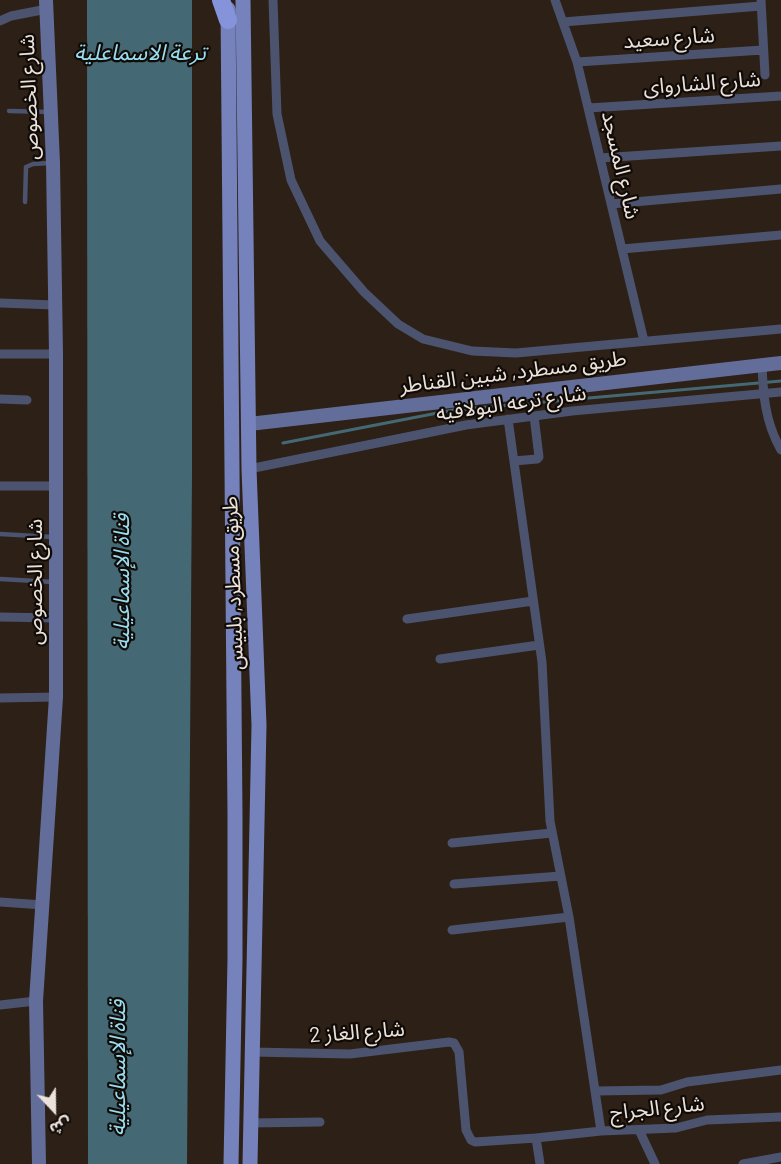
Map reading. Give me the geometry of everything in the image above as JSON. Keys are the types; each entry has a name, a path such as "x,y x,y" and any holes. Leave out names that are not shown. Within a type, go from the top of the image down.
{"highway":[{"path":"221,0 228,20"}],"main road":[{"name":"طريق مسطرد, بلبيس","path":"228,0 235,859 231,1164"},
{"name":"طريق مسطرد, بلبيس","path":"243,0 249,470 260,725 250,1164"},
{"name":"شارع الخصوص","path":"39,1164 36,1001 56,697 56,354 52,112 47,5"},
{"name":"طريق مسطرد, شبين القناطر","path":"249,424 781,363"}],"street":[{"path":"273,0 278,114 291,180 320,241 372,300 398,324 423,339 472,351 516,353 781,330"},
{"name":"شارع المسجد","path":"555,0 577,62 644,341"},
{"path":"563,22 761,3 765,75"},
{"path":"0,21 47,5"},
{"name":"شارع سعيد","path":"577,62 764,50"},
{"name":"شارع الشارواى","path":"588,108 781,96"},
{"path":"600,158 781,146"},
{"path":"611,204 781,189"},
{"path":"622,249 781,236"},
{"path":"0,303 55,305"},
{"path":"0,354 56,354"},
{"path":"762,364 767,418 781,450"},
{"name":"شارع ترعه البولاقيه","path":"249,470 466,425 534,416 781,392"},
{"path":"0,399 27,400"},
{"path":"514,461 539,457 534,416"},
{"path":"508,419 543,682 548,801 552,833 569,917 601,1131"},
{"path":"0,486 56,486"},
{"path":"407,619 533,601"},
{"path":"0,617 56,618"},
{"path":"440,659 539,645"},
{"path":"0,698 56,697"},
{"path":"452,843 552,833"},
{"path":"454,884 561,876"},
{"path":"0,902 43,905"},
{"path":"452,930 569,917"},
{"path":"0,1005 36,1001"},
{"name":"شارع الغاز 2","path":"252,1052 299,1055 350,1054 449,1042 454,1043 459,1052"},
{"name":"شارع الجراج","path":"459,1052 466,1130 471,1140 475,1142 601,1131 676,1128 706,1120 781,1117"},
{"path":"596,1091 661,1090 687,1082 781,1070"},
{"path":"251,1123 320,1122"},
{"path":"639,1130 655,1164"},
{"path":"536,1138 540,1164"},
{"path":"743,1164 781,1157"}],"lane":[{"path":"9,111 52,112"},
{"path":"25,202 27,167 33,164 53,163"},
{"path":"0,534 56,537"},
{"path":"0,579 56,582"}],"water":[{"name":"ترعة الاسماعلية","path":"87,0 192,0 192,473 187,1164 88,1164"}],"waterway":[{"path":"283,443 453,410 781,381"}],"water label":[{"name":"قناة الإسماعيلية","path":"122,582"},
{"name":"قناة الإسماعيلية","path":"118,1068"}]}
